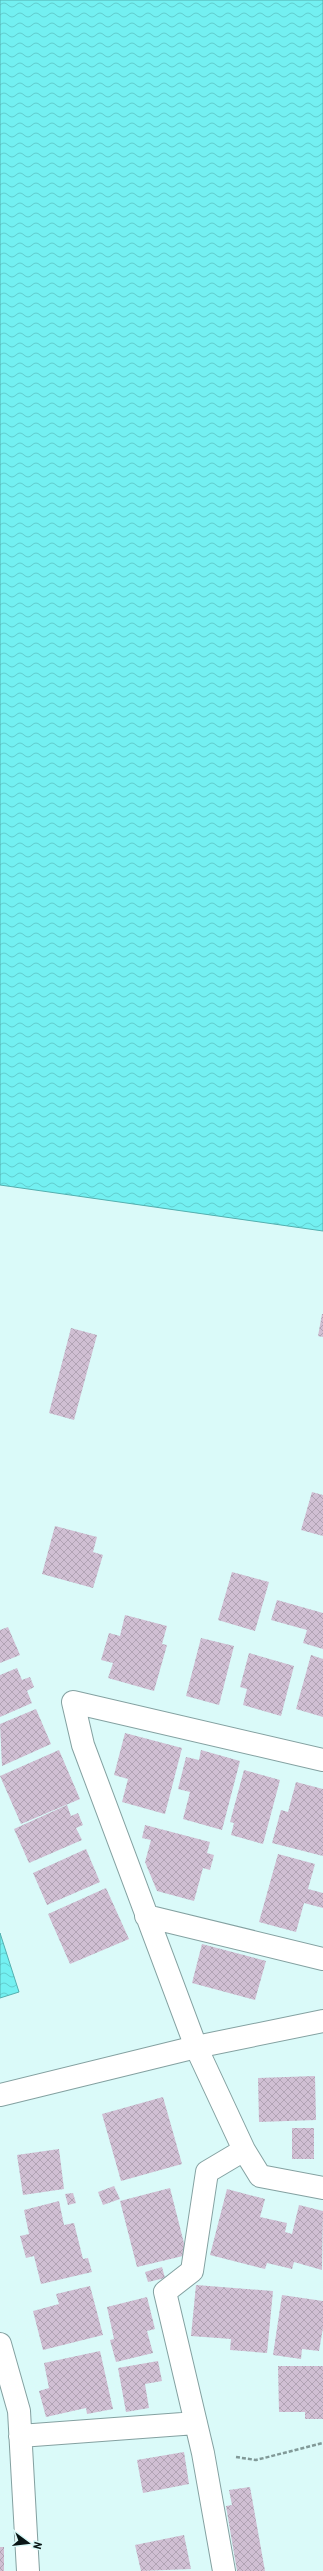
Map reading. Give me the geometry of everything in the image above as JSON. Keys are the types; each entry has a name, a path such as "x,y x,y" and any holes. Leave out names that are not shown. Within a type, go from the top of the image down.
{"street":[{"path":"323,1760 73,1702 83,1744 196,2047 244,2150 260,2176 323,2188"},
{"path":"146,1916 323,1959"},
{"path":"0,2095 196,2047 323,2021"},
{"path":"224,2571 203,2453 165,2292 192,2272 207,2172 244,2150"},
{"path":"0,2344 19,2411 28,2571"},
{"path":"20,2436 196,2423"}],"path":[{"path":"203,2453 256,2460 323,2444"}],"water":[{"path":"0,0 323,0 323,1231 0,1185"},
{"path":"0,1933 19,1992 0,1998"}],"building":[{"path":"323,1314 323,1337 318,1336"},
{"path":"71,1328 97,1335 74,1420 49,1413"},
{"path":"312,1492 323,1495 323,1536 301,1530"},
{"path":"55,1526 97,1537 93,1552 103,1555 93,1588 42,1574"},
{"path":"232,1572 269,1582 255,1631 218,1620"},
{"path":"277,1600 323,1613 323,1649 303,1643 307,1630 271,1620"},
{"path":"125,1615 167,1626 162,1644 167,1645 154,1691 108,1678 113,1663 101,1660 109,1633 120,1636"},
{"path":"8,1627 20,1655 0,1663 0,1630"},
{"path":"201,1638 234,1646 219,1705 186,1696"},
{"path":"249,1653 294,1666 281,1716 243,1705 247,1689 240,1687"},
{"path":"311,1655 323,1659 323,1717 296,1709"},
{"path":"17,1668 22,1680 30,1677 34,1687 27,1691 32,1703 0,1717 0,1675"},
{"path":"36,1709 51,1744 2,1766 0,1724"},
{"path":"125,1733 182,1748 165,1814 122,1802 128,1779 114,1775"},
{"path":"59,1750 80,1799 21,1824 0,1776"},
{"path":"201,1750 240,1761 222,1830 183,1819 190,1792 178,1789 186,1757 199,1760"},
{"path":"244,1770 280,1780 263,1844 231,1835 234,1823 230,1822"},
{"path":"296,1782 323,1789 323,1856 272,1843 281,1810 288,1812"},
{"path":"67,1805 71,1816 78,1813 83,1825 76,1828 82,1840 29,1863 14,1829"},
{"path":"145,1825 210,1842 207,1853 214,1855 210,1870 203,1868 194,1901 157,1891 145,1862 151,1840 142,1838"},
{"path":"86,1849 100,1882 47,1905 33,1873"},
{"path":"278,1854 315,1864 308,1889 323,1893 323,1908 304,1903 296,1932 259,1922"},
{"path":"106,1888 129,1939 70,1964 48,1914"},
{"path":"202,1944 266,1961 255,2000 192,1983"},
{"path":"315,2076 316,2120 259,2122 258,2078"},
{"path":"163,2097 182,2164 121,2181 102,2114"},
{"path":"292,2128 314,2128 314,2159 292,2159"},
{"path":"59,2149 64,2189 23,2195 17,2155"},
{"path":"114,2186 120,2199 103,2205 98,2192"},
{"path":"170,2188 187,2255 137,2267 120,2201"},
{"path":"227,2189 265,2199 260,2217 287,2223 285,2232 292,2234 299,2205 323,2211 322,2270 294,2262 292,2269 267,2263 265,2269 210,2255"},
{"path":"73,2193 76,2203 68,2205 65,2194"},
{"path":"59,2201 64,2225 74,2223 83,2259 88,2258 92,2272 41,2284 34,2256 26,2258 20,2236 29,2234 24,2210"},
{"path":"162,2267 165,2278 148,2282 145,2272"},
{"path":"196,2285 273,2291 267,2353 230,2350 231,2339 191,2336"},
{"path":"90,2286 103,2335 43,2350 33,2311 59,2304 56,2294"},
{"path":"282,2295 323,2301 323,2328 319,2351 302,2349 301,2359 273,2355"},
{"path":"147,2297 155,2329 147,2331 153,2353 116,2362 110,2340 114,2339 107,2307"},
{"path":"100,2351 113,2409 87,2414 86,2408 46,2417 39,2391 49,2388 44,2363"},
{"path":"158,2361 162,2381 145,2384 149,2408 126,2412 118,2368"},
{"path":"278,2366 323,2366 323,2419 305,2419 305,2412 279,2412"},
{"path":"184,2452 189,2484 143,2493 137,2460"},
{"path":"250,2487 265,2571 237,2571 226,2506 232,2505 229,2490"},
{"path":"184,2535 191,2569 141,2571 135,2545"},
{"path":"0,2547 4,2547 4,2571 0,2571"}]}
